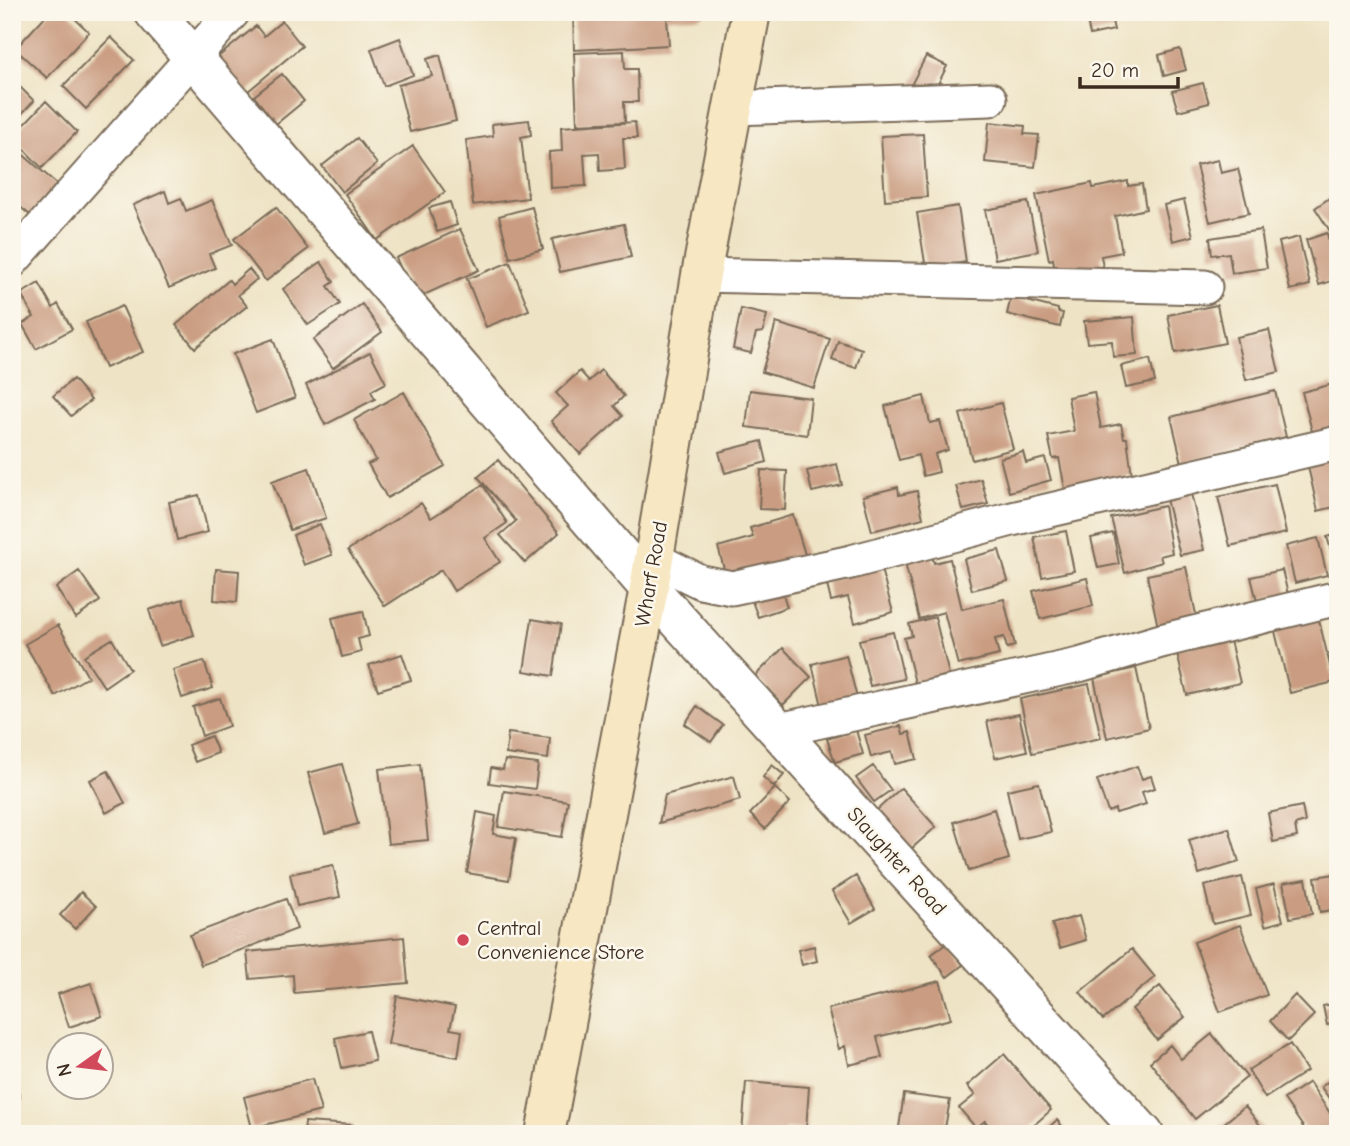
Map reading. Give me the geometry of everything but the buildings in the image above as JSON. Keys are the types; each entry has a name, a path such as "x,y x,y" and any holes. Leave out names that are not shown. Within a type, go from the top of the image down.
{"main road":[{"name":"Wharf Road","path":"544,1134 652,573 702,275 751,12"}],"street":[{"name":"Slaughter Road","path":"154,12 652,573 779,730 1144,1134"},
{"path":"12,261 233,12"},
{"path":"733,108 990,99"},
{"path":"702,275 1205,287"},
{"path":"652,573 732,589 851,562 1012,519 1338,443"},
{"path":"779,730 1079,665 1161,641 1338,598"}],"place":[{"name":"Central Convenience Store","path":"463,940"}]}
